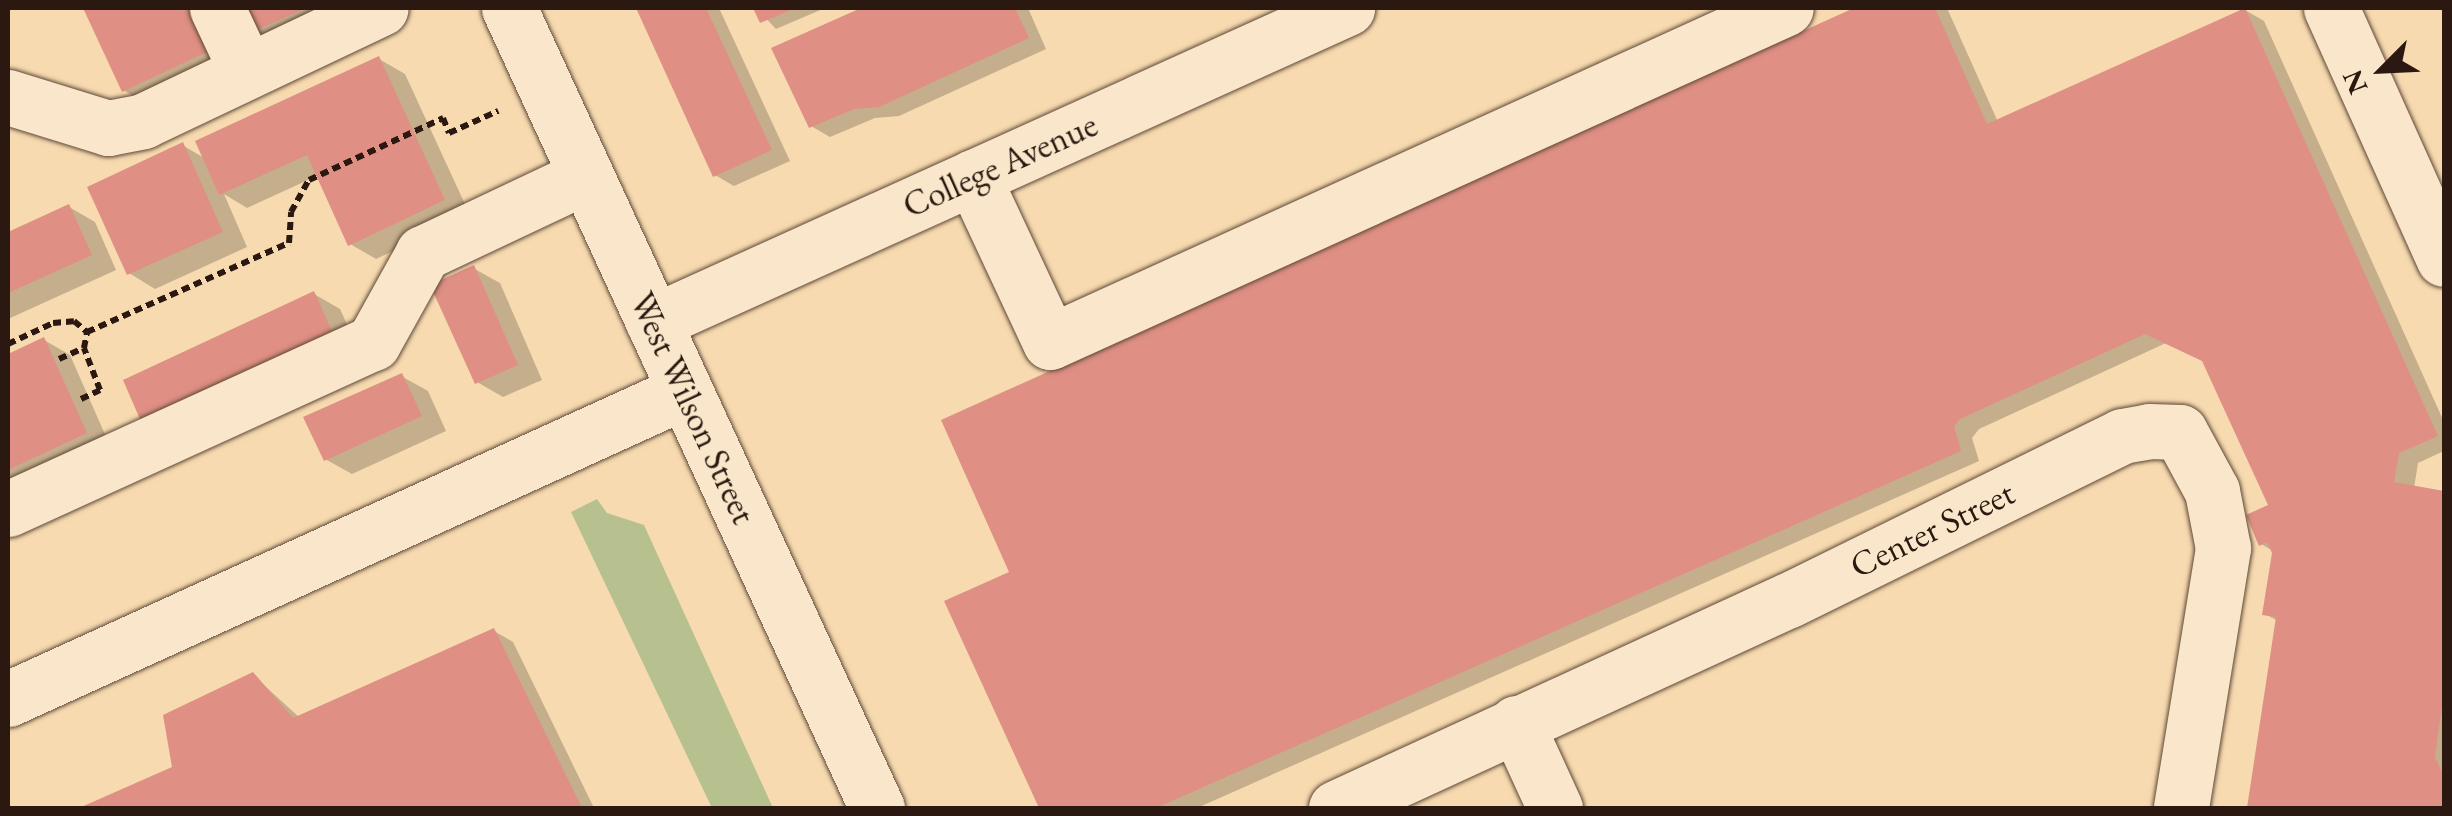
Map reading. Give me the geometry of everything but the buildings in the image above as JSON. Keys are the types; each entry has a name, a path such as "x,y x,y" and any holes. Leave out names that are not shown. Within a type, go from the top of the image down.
{"street":[{"path":"217,8 246,70"},
{"path":"8,97 108,128 143,121 381,8"},
{"name":"West Wilson Street","path":"509,8 877,808"},
{"name":"College Avenue","path":"653,322 1348,8"},
{"path":"973,177 1050,342 1786,8"},
{"path":"2331,8 2444,259"},
{"path":"8,509 373,343 423,253 586,176"},
{"path":"8,698 685,391"},
{"name":"Center Street","path":"1336,808 1790,600 2122,436 2180,432 2212,491 2223,548 2180,808"},
{"path":"1516,723 1556,808"}],"path":[{"path":"87,332 289,244 291,212 310,180 443,118 449,132 498,111"},
{"path":"8,344 53,323 74,320 87,332"},
{"path":"81,399 100,390 84,348 87,332"},
{"path":"59,360 84,348"}],"green space":[{"path":"597,499 607,513 644,525 773,808 712,808 571,512"}]}
